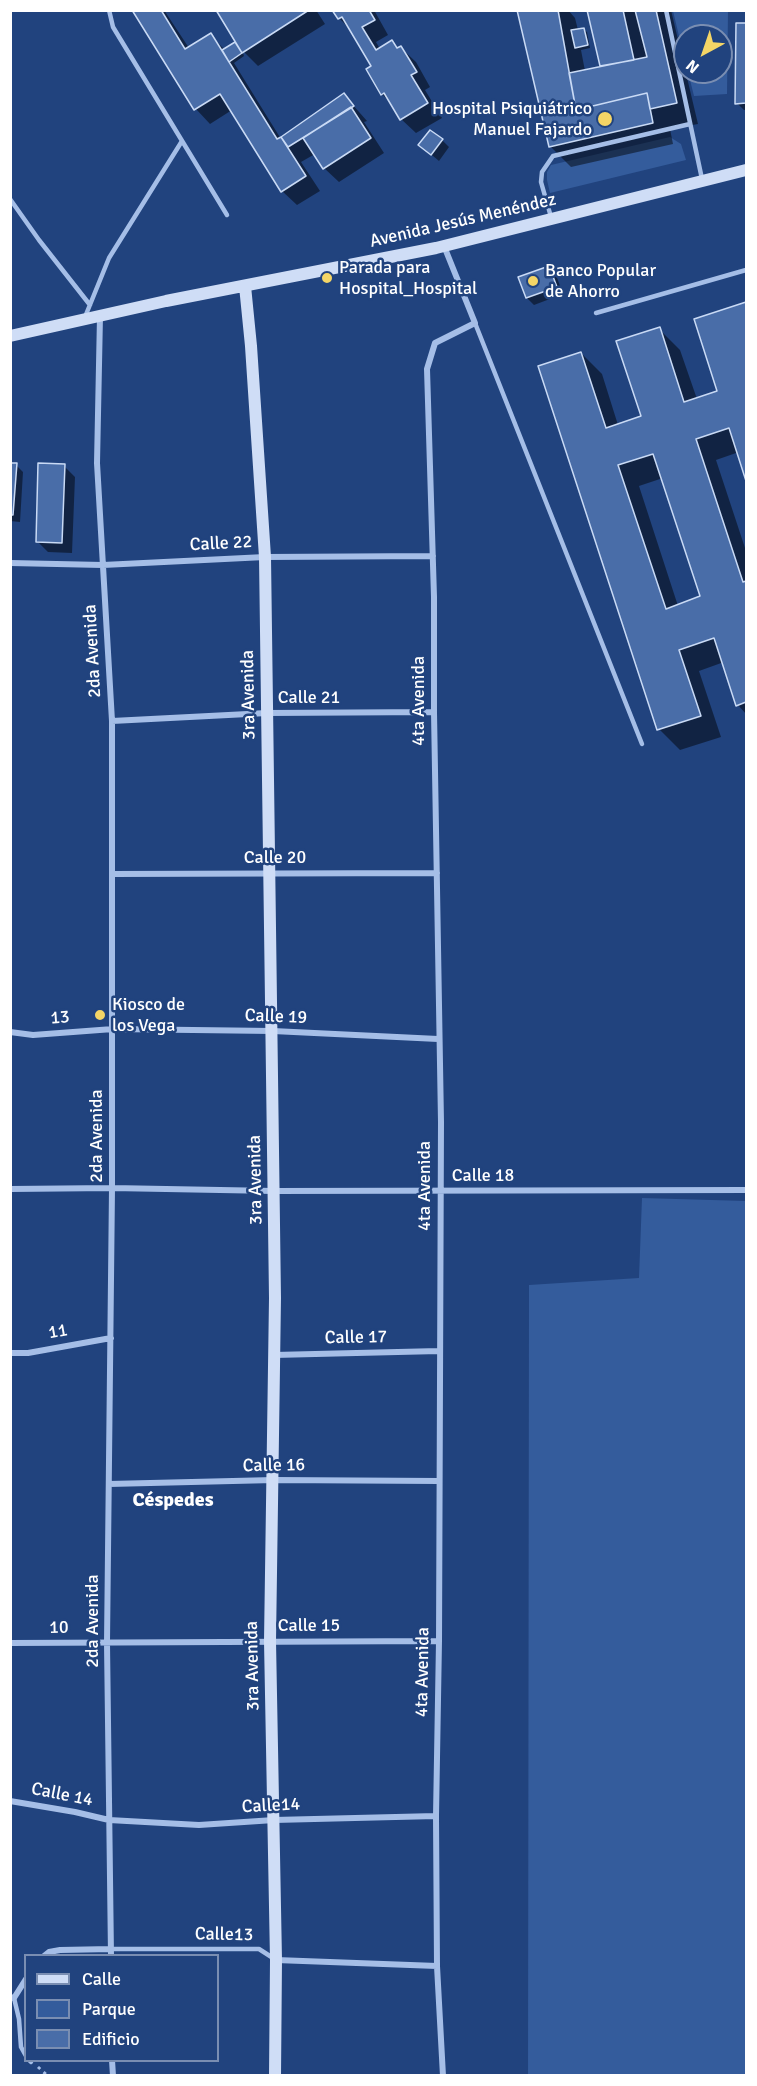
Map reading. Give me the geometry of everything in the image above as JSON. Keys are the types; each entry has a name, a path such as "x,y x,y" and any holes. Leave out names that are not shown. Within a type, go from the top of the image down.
{"street":[{"name":"Avenida Jesús Menéndez","path":"10,336 444,246 747,170"},
{"path":"444,246 475,323"},
{"name":"3ra Avenida","path":"245,286 252,346 265,557 273,1032 274,1355 270,1641 276,1960 275,2076"},
{"name":"2da Avenida","path":"100,316 98,463 112,721 113,1029 107,1643 111,1952"},
{"name":"4ta Avenida","path":"443,2076 437,1966 436,1816 439,1641 440,1191 433,556 427,369 435,343 475,323"},
{"name":"Calle 22","path":"10,563 103,565 265,557 433,556"},
{"name":"Calle 21","path":"112,721 267,713 434,712"},
{"name":"Calle 20","path":"113,874 437,873"},
{"name":"Calle 19","path":"113,1029 273,1032 438,1039"},
{"name":"13","path":"10,1032 33,1035 113,1029"},
{"name":"Calle 18","path":"10,1189 747,1190"},
{"name":"11","path":"10,1353 28,1353 111,1338"},
{"name":"Calle 17","path":"274,1355 439,1351"},
{"name":"Calle 16","path":"109,1484 273,1480 439,1481"},
{"name":"Calle 15","path":"107,1643 439,1641"},
{"name":"10","path":"10,1643 107,1643"},
{"name":"Calle 14","path":"10,1801 109,1820"},
{"name":"Calle14","path":"109,1820 199,1825 274,1820 436,1816"},
{"name":"Calle13","path":"46,1954 68,1949 111,1952"},
{"name":"Calle13","path":"276,1960 437,1966"},
{"path":"12,1998 24,1982"}],"lane":[{"path":"109,10 113,27 227,215"},
{"path":"666,10 702,182"},
{"path":"552,219 541,182 546,165 553,156 690,124"},
{"path":"84,320 109,258 182,141"},
{"path":"10,199 90,305"},
{"path":"596,314 747,270"},
{"path":"475,323 642,744"},
{"name":"Calle13","path":"111,1952 259,1949 276,1960"},
{"path":"12,1998 19,2019 21,2047 24,2052"}],"green space":[{"path":"673,11 728,11 728,24 676,24"},
{"path":"691,84 727,84 727,94 694,96"},
{"path":"670,137 681,144 686,160 550,193 547,172 551,165"},
{"path":"642,1198 746,1201 746,2075 528,2075 529,1285 639,1278"}],"building":[{"path":"132,10 161,10 185,49 211,33 277,139 281,137 306,176 281,192 220,94 194,110"},
{"path":"216,10 309,10 242,53"},
{"path":"332,10 369,10 375,20 362,27 376,50 392,40 397,48 401,46 417,72 411,75 428,103 400,120 384,93 381,95 366,69 371,66 342,17 338,19"},
{"path":"517,10 558,10 576,110 647,93 653,123 549,147"},
{"path":"587,10 623,10 634,60 600,66"},
{"path":"635,10 656,10 677,103 650,109 647,93 576,110 569,73 647,57"},
{"path":"736,23 746,23 746,103 735,104"},
{"path":"584,28 588,45 575,48 571,30"},
{"path":"235,42 242,53 229,62 222,50"},
{"path":"344,93 354,106 288,147 281,137"},
{"path":"351,107 371,138 323,169 303,138"},
{"path":"430,130 443,139 431,155 418,145"},
{"path":"549,266 557,287 526,298 518,277"},
{"path":"746,302 746,481 729,428 696,439 743,582 746,581 746,702 736,706 714,638 679,650 701,716 657,730 538,366 581,352 606,428 641,416 616,341 660,327 684,402 717,391 694,319","holes":["653,454 700,596 666,609 618,465"]},
{"path":"10,463 17,463 13,515 10,515"},
{"path":"38,463 65,464 62,543 36,542"}],"place":[{"name":"Hospital Psiquiátrico Manuel Fajardo","path":"605,119"},
{"name":"Parada para Hospital_Hospital","path":"327,278"},
{"name":"Banco Popular de Ahorro","path":"533,281"},
{"name":"Kiosco de los Vega","path":"100,1015"}],"district":[{"name":"Céspedes","path":"173,1501"}]}
